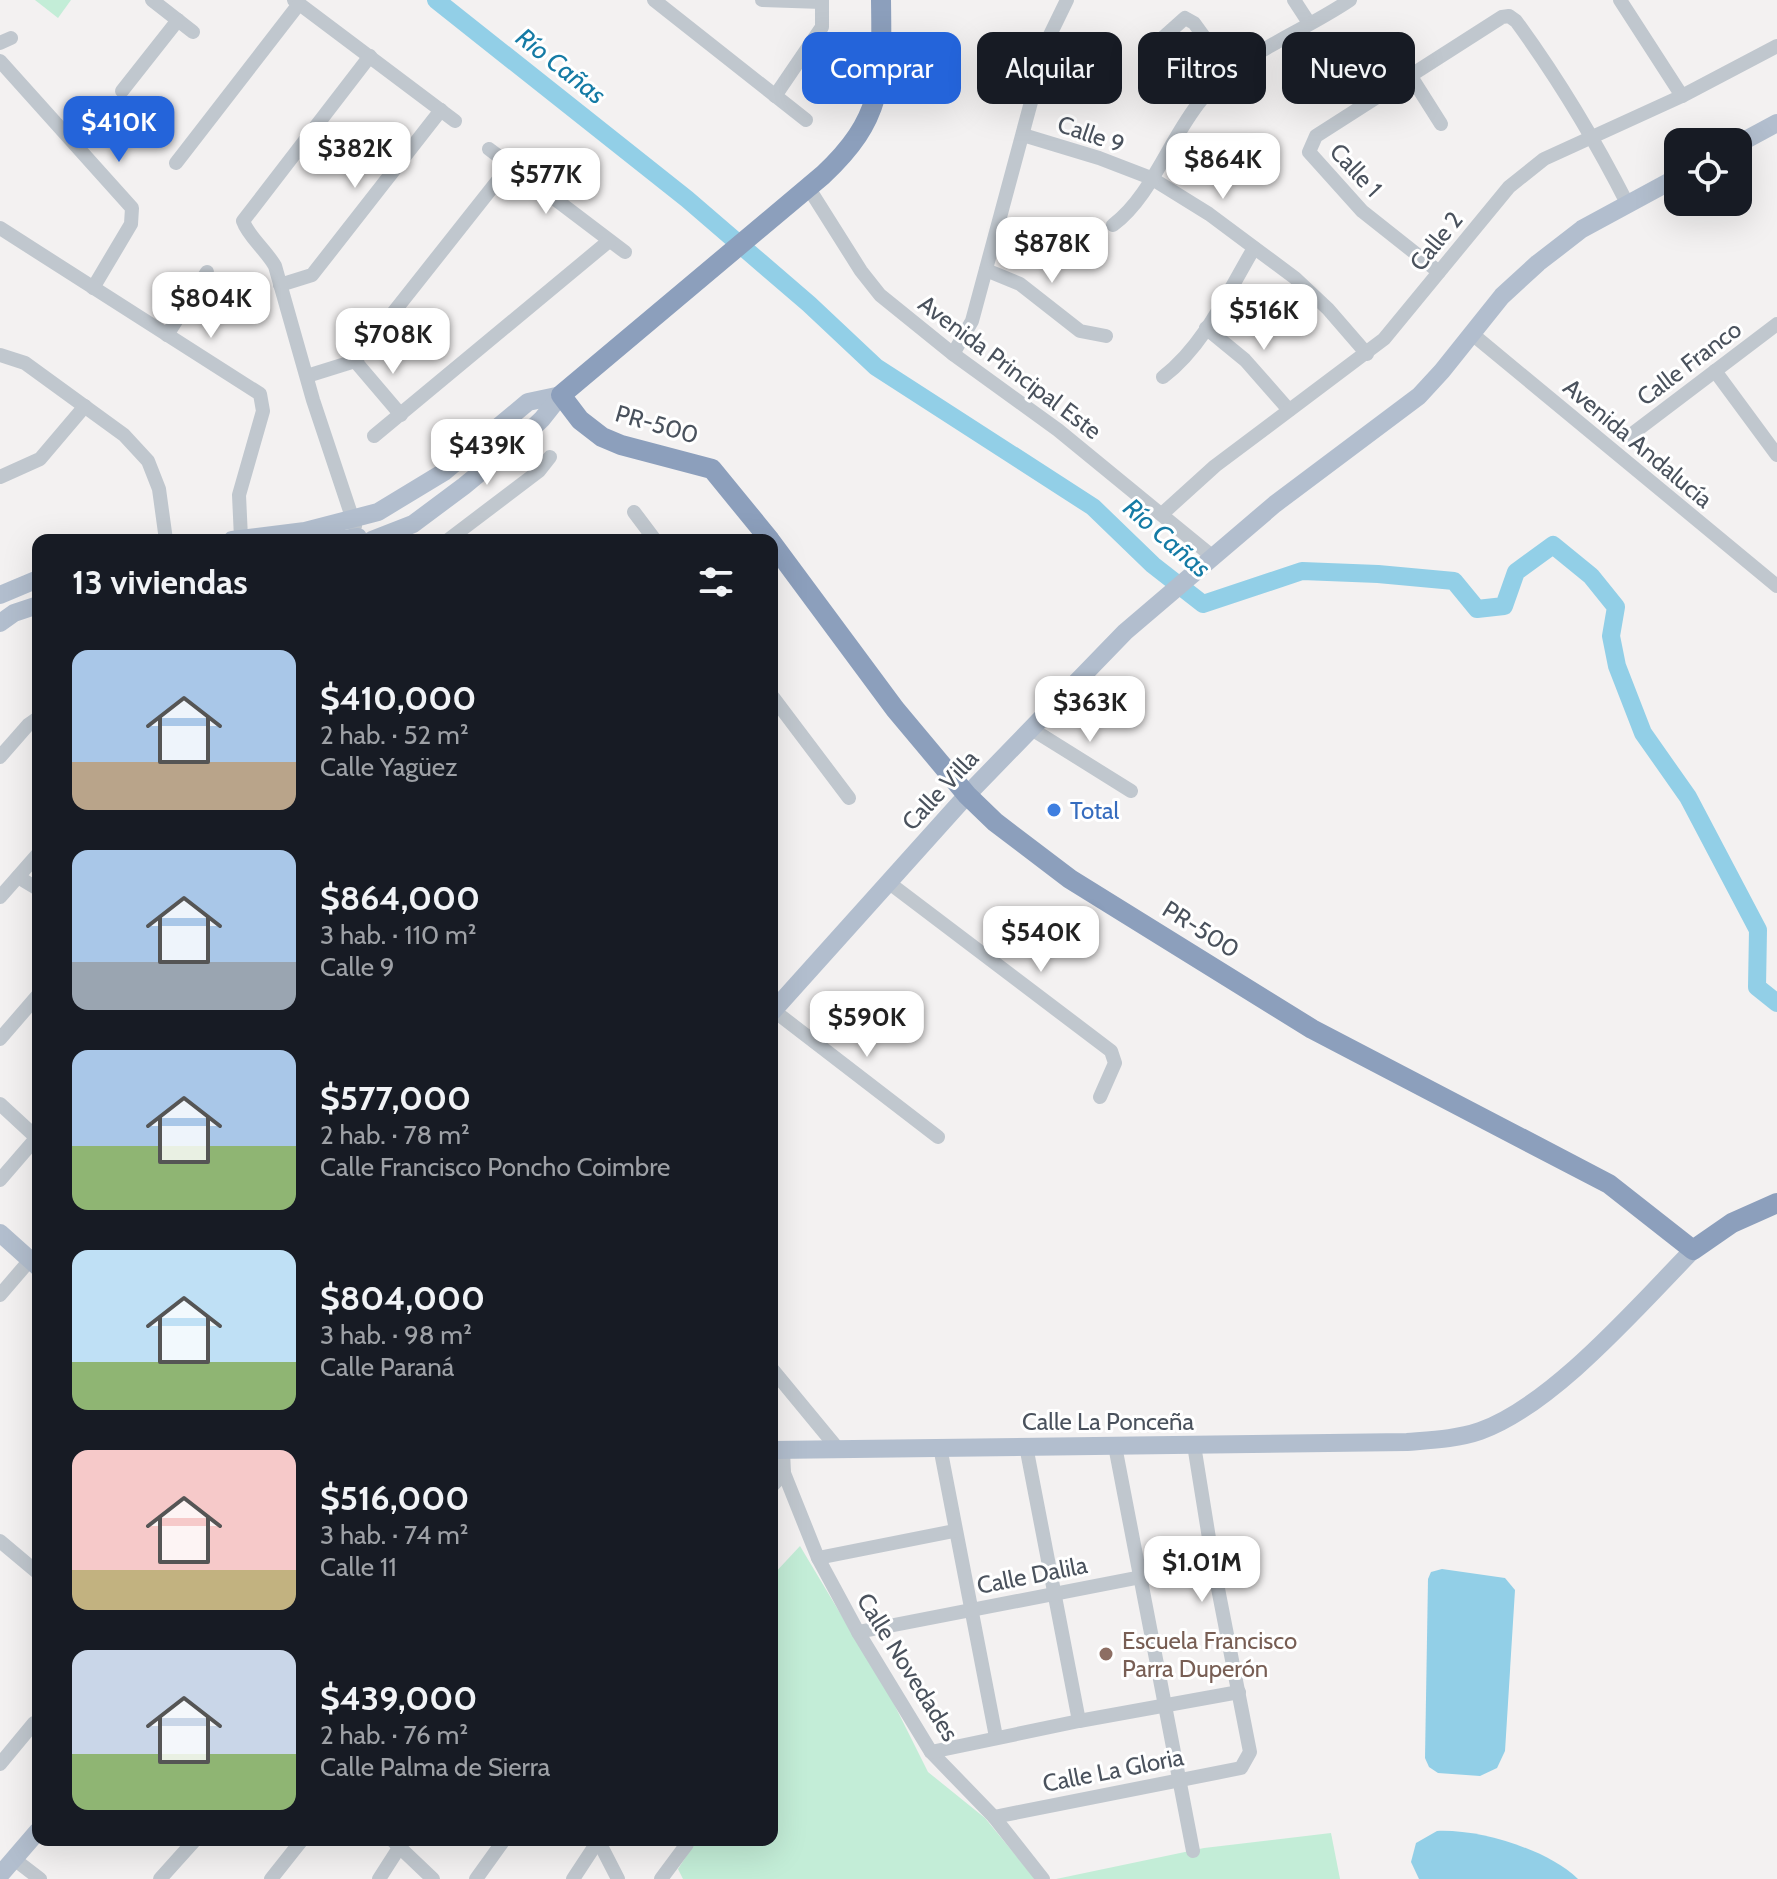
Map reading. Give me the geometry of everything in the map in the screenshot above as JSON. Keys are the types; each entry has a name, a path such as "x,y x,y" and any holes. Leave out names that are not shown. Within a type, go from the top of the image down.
{"highway":[{"path":"561,395 842,157 868,122 882,69 881,0"},
{"name":"PR-500","path":"561,395 580,420 602,437 712,469 765,534"},
{"name":"PR-500","path":"778,551 895,709 967,795 995,822 1070,879 1312,1029 1609,1184 1693,1250"},
{"path":"1693,1250 1732,1223 1777,1203"}],"main road":[{"path":"1752,136 1777,123"},
{"name":"Calle Villa","path":"778,1005 1030,728 1153,608 1275,504 1419,396 1502,296 1538,263 1582,229 1664,185"},
{"path":"360,534 436,491 458,472 481,442 528,402 561,395"},
{"path":"279,534 305,531 360,534 413,524 531,429 561,395"},
{"path":"0,595 32,582"},
{"path":"0,623 14,613 32,607"},
{"path":"0,1233 32,1262"},
{"name":"Calle La Ponceña","path":"778,1450 1445,1439 1477,1432 1519,1412 1585,1357 1693,1250"},
{"path":"0,1875 32,1838"}],"street":[{"path":"152,0 193,32"},
{"path":"654,0 806,120"},
{"path":"762,0 822,1 822,27 775,96"},
{"path":"953,354 972,321 1048,39 1067,0"},
{"path":"1294,0 1309,23"},
{"path":"1266,49 1350,0"},
{"path":"1620,0 1682,96"},
{"path":"176,163 296,2 455,121"},
{"name":"Calle 1","path":"1415,72 1494,20 1509,16 1516,21 1556,76 1593,135 1628,205"},
{"path":"1169,32 1185,18 1201,32"},
{"path":"122,91 178,20"},
{"name":"Calle 2","path":"1162,514 1215,466 1384,339 1509,187 1526,171 1544,159 1682,96 1777,46"},
{"path":"360,534 307,376 275,266 266,250 246,230 243,221 370,56"},
{"path":"0,61 132,208 131,224 93,288"},
{"path":"1415,83 1441,124"},
{"path":"1113,225 1127,214 1198,104"},
{"name":"Calle 1","path":"1365,104 1316,136 1309,152 1362,211 1439,272"},
{"path":"280,285 312,275 441,110"},
{"name":"Calle 9","path":"1023,135 1151,178 1209,214 1295,278 1328,309 1367,354"},
{"path":"489,149 625,252"},
{"path":"307,376 355,361 510,165"},
{"name":"Avenida Principal Este","path":"808,187 880,295 953,354 1058,430 1162,514 1207,562"},
{"path":"0,228 260,394 263,411 239,495 236,534"},
{"path":"374,436 609,241"},
{"path":"1163,377 1177,366 1206,328 1254,248"},
{"path":"986,270 1020,284 1080,331 1106,336"},
{"path":"167,335 206,282"},
{"name":"Calle Franco","path":"1628,437 1777,324"},
{"path":"1206,328 1245,360 1289,410"},
{"name":"Avenida Andalucía","path":"1471,333 1777,586"},
{"path":"0,355 25,363 124,435 148,461 159,489 165,534"},
{"path":"355,361 401,415"},
{"path":"1715,371 1777,455"},
{"path":"0,477 40,459 85,406"},
{"path":"456,534 539,471 550,457"},
{"path":"634,512 650,534"},
{"path":"778,704 849,798"},
{"path":"0,757 32,722"},
{"path":"1030,728 1131,791"},
{"path":"0,897 32,861"},
{"path":"18,877 32,885"},
{"path":"888,882 1111,1051 1115,1063 1100,1097"},
{"path":"0,1039 32,1002"},
{"path":"778,1015 938,1137"},
{"path":"0,1104 32,1133"},
{"path":"0,1180 32,1145"},
{"path":"0,1295 32,1266"},
{"path":"778,1376 838,1449"},
{"path":"931,1752 1239,1692 1213,1563 1194,1445"},
{"path":"1026,1446 1079,1721"},
{"path":"1115,1446 1193,1851"},
{"path":"940,1447 996,1737"},
{"name":"Calle Novedades","path":"778,1453 818,1558 858,1632 931,1752 994,1817 1043,1879"},
{"path":"778,1480 784,1473"},
{"path":"818,1558 954,1531"},
{"path":"0,1541 32,1568"},
{"name":"Calle Dalila","path":"858,1632 1213,1563"},
{"name":"Calle La Gloria","path":"994,1817 1241,1768 1250,1752 1239,1692"},
{"path":"0,1764 32,1725"},
{"path":"160,1879 190,1846"},
{"path":"271,1879 297,1846"},
{"path":"379,1879 396,1846"},
{"path":"402,1846 433,1879"},
{"path":"476,1879 500,1846"},
{"path":"573,1879 595,1846"},
{"path":"601,1846 618,1879"},
{"path":"661,1879 682,1846"},
{"path":"14,1859 40,1879"}],"green space":[{"path":"35,0 71,0 58,18"},
{"path":"800,1546 892,1700 928,1772 985,1818 1035,1879 683,1879 678,1869 693,1846 778,1846 778,1570"},
{"path":"1331,1833 1340,1879 1056,1879 1204,1848"}],"water":[{"path":"1442,1569 1505,1578 1515,1590 1505,1751 1497,1768 1480,1776 1438,1773 1429,1767 1425,1758 1428,1579 1431,1572"},
{"path":"1437,1831 1472,1833 1512,1843 1549,1859 1578,1879 1419,1879 1411,1862 1416,1843"}],"waterway":[{"name":"Río Cañas","path":"436,0 687,199 809,304 876,367 1093,507 1153,565 1203,604 1302,571 1454,581 1477,609 1504,606 1516,572 1553,545 1591,576 1616,607 1611,636 1617,666 1643,733 1688,797 1758,930 1757,987 1777,1003"}],"place":[{"name":"Total","path":"1054,810"},
{"name":"Escuela Francisco Parra Duperón","path":"1106,1654"}]}
